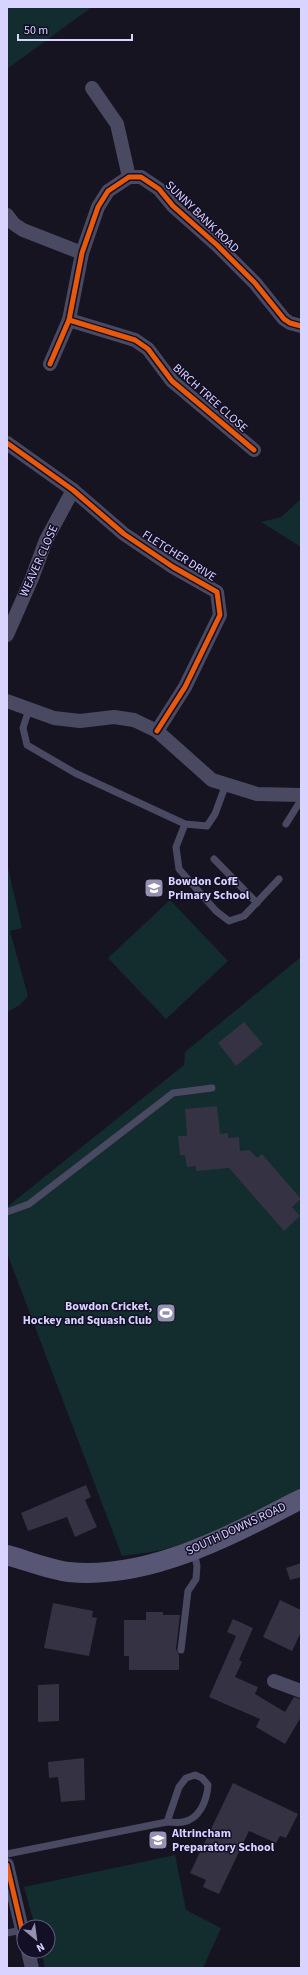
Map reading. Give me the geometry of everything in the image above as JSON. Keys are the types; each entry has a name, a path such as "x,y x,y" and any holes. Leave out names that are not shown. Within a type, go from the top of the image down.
{"main road":[{"name":"SOUTH DOWNS ROAD","path":"7,1554 68,1572 102,1571 137,1567 194,1550 255,1523 301,1499"}],"street":[{"path":"50,364 69,320 82,253 98,207 108,191 129,177 117,124 92,88"},
{"name":"SUNNY BANK ROAD","path":"129,177 141,177 158,189 173,206 217,245 255,284 284,319 290,323 301,326"},
{"path":"7,214 14,224 24,230 82,253"},
{"name":"BIRCH TREE CLOSE","path":"69,320 135,340 148,349 172,381 254,450"},
{"name":"FLETCHER DRIVE","path":"7,443 73,490 124,534 173,566 217,592 220,615 185,687 157,731"},
{"name":"WEAVER CLOSE","path":"7,635 32,578 46,540 73,490"},
{"path":"7,701 54,718 80,721 114,717 134,720 157,731 212,780 257,794 301,795"},
{"path":"274,1681 301,1691"},
{"path":"7,1865 20,1919"}],"lane":[{"path":"29,709 23,728 27,745 75,773 185,824 207,826 215,814 226,784"},
{"path":"286,824 301,800"},
{"path":"185,824 176,847 179,868 216,911 229,921 244,916 279,879"},
{"path":"214,859 257,903"},
{"path":"7,1212 29,1204 173,1093 212,1088"},
{"path":"181,1650 188,1591 196,1579 197,1566 194,1550"},
{"path":"7,1854 167,1822 183,1822 192,1818 203,1806 207,1796 208,1785 202,1778 194,1775 186,1778 179,1787 167,1822"}],"green space":[{"path":"7,7 92,7 7,69"},
{"path":"301,499 301,547 261,522 281,517"},
{"path":"7,864 22,928 10,931 28,996 20,1005 7,1012"},
{"path":"170,900 228,961 166,1019 108,958"},
{"name":"Bowdon Cricket, Hockey and Squash Club","path":"301,957 301,1488 240,1520 192,1541 156,1551 122,1556 7,1253 7,1207 184,1065 185,1052"},
{"path":"175,1855 186,1910 221,1928 203,1968 45,1968 43,1959 56,1959 56,1919 33,1919 24,1887"}],"building":[{"path":"244,1022 263,1044 236,1066 218,1043"},
{"path":"217,1106 220,1134 228,1133 228,1138 239,1137 240,1151 250,1150 257,1158 262,1154 301,1199 292,1207 300,1216 284,1231 229,1168 196,1171 196,1166 187,1167 185,1155 180,1155 178,1136 187,1136 185,1109"},
{"path":"86,1485 91,1497 85,1500 97,1527 75,1537 67,1517 28,1531 21,1513"},
{"path":"301,1563 301,1577 290,1580 286,1568"},
{"path":"280,1600 301,1610 301,1632 292,1651 263,1637"},
{"path":"53,1603 93,1611 92,1617 97,1618 89,1656 44,1648"},
{"path":"146,1612 163,1612 163,1615 180,1615 176,1649 179,1655 179,1670 129,1670 129,1656 124,1656 124,1620 146,1620"},
{"path":"233,1619 253,1628 239,1660 242,1662 235,1677 258,1687 255,1694 285,1712 294,1697 301,1699 301,1717 285,1744 256,1727 260,1719 209,1697 236,1636 227,1632"},
{"path":"59,1684 59,1721 38,1722 38,1685"},
{"path":"84,1758 85,1800 61,1802 58,1777 49,1778 48,1762"},
{"path":"233,1783 298,1814 286,1838 280,1836 276,1843 249,1831 219,1894 203,1887 206,1880 190,1873"}],"cycle path":[{"path":"50,364 69,320 82,253 98,207 108,191 129,177 141,177 159,189 173,206 217,245 255,283 284,319 290,323 301,326"},
{"path":"69,320 135,340 148,349 172,381 254,450"},
{"path":"7,443 73,490 124,534 173,567 217,592 220,615 185,687 157,731"},
{"path":"7,1865 20,1919"}],"place":[{"name":"Bowdon CofE Primary School","path":"154,888"},
{"name":"Bowdon Cricket, Hockey and Squash Club","path":"166,1313"},
{"name":"Altrincham Preparatory School","path":"158,1840"}]}
